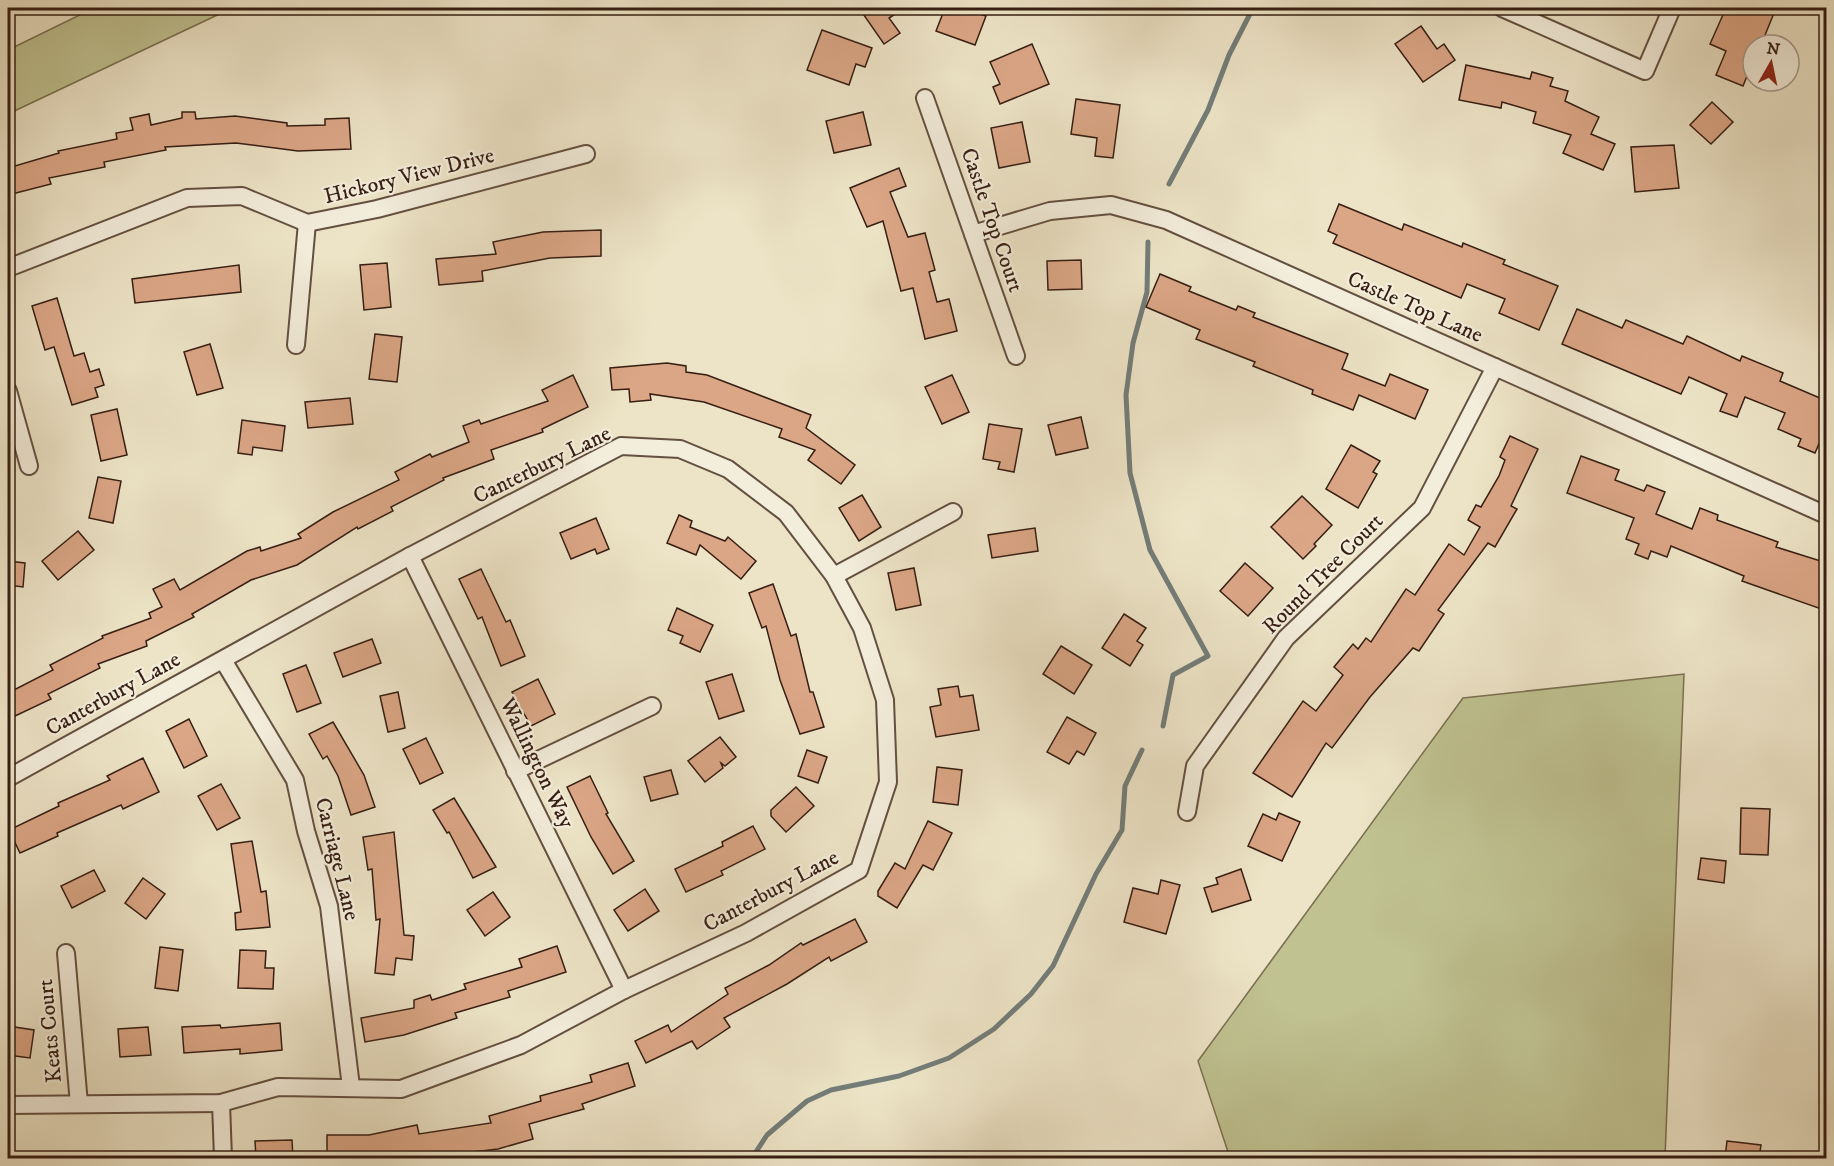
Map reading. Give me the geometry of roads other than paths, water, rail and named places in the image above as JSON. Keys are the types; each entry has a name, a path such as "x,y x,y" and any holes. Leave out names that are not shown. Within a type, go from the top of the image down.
{"street":[{"path":"1502,8 1645,71 1672,8"},
{"name":"Castle Top Court","path":"925,98 1016,356"},
{"name":"Hickory View Drive","path":"8,268 187,198 242,196 307,223 377,209 585,154"},
{"name":"Castle Top Lane","path":"973,234 1050,211 1111,205 1166,220 1827,515"},
{"path":"296,345 307,223"},
{"name":"Round Tree Court","path":"1186,812 1195,766 1286,638 1422,508 1495,367"},
{"path":"8,391 29,466"},
{"name":"Canterbury Lane","path":"8,778 410,556 621,446 680,449 728,469 786,513 834,576 862,628 885,700 888,782 858,870 746,933 624,990 521,1045 401,1089 278,1087 221,1102 8,1105"},
{"path":"834,576 953,512"},
{"name":"Wallington Way","path":"410,556 624,990"},
{"name":"Carriage Lane","path":"224,660 295,780 306,831 329,906 351,1087"},
{"path":"515,771 652,706"},
{"name":"Keats Court","path":"66,953 79,1104"},
{"path":"221,1102 223,1158"}],"waterway":[{"path":"1169,184 1208,110 1229,55 1253,8"},
{"path":"1148,242 1147,292 1133,343 1126,395 1130,473 1150,550 1208,656 1173,675 1163,726"},
{"path":"752,1158 767,1135 807,1101 831,1090 899,1076 949,1058 994,1029 1031,994 1053,966 1096,874 1122,830 1125,786 1142,750"}]}
